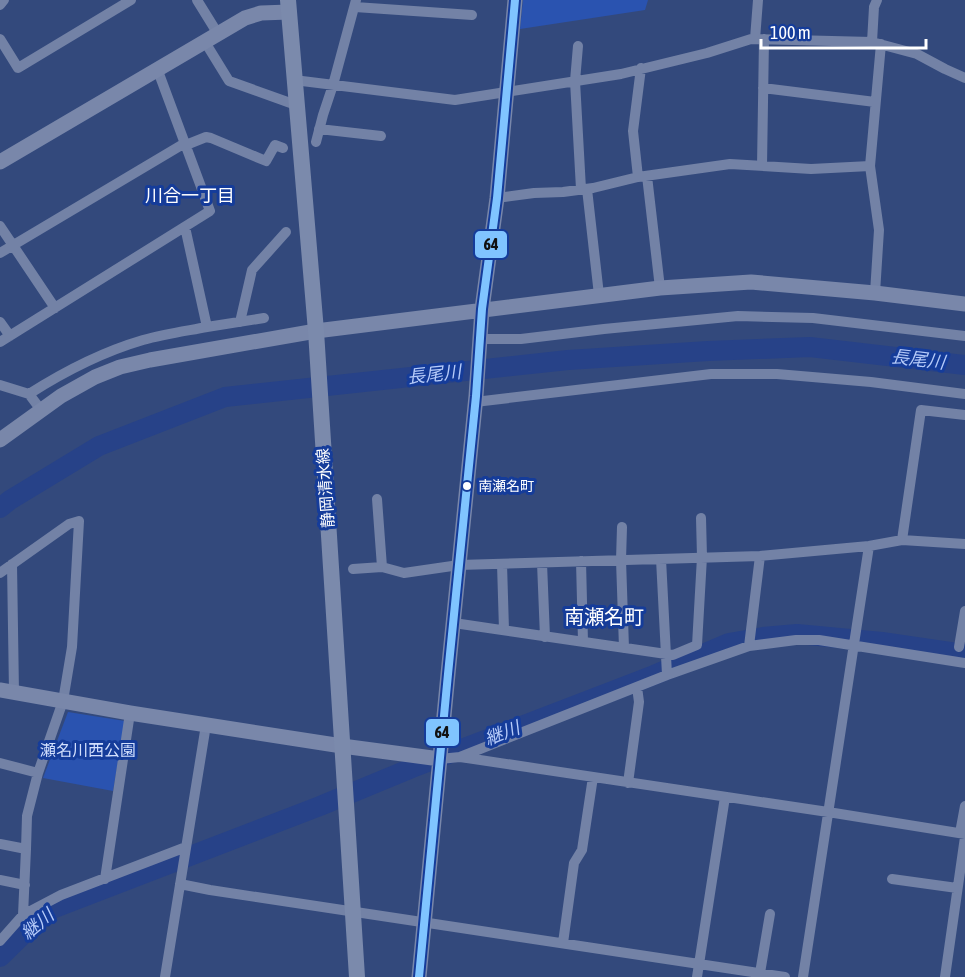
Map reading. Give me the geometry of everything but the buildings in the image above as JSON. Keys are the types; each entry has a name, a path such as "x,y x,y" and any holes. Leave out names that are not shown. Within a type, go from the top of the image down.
{"main road":[{"name":"静岡清水線","path":"289,6 316,331 357,977"}],"street":[{"path":"0,5 4,0"},
{"path":"0,39 18,68 131,0"},
{"path":"197,0 218,34"},
{"path":"419,977 482,309 497,198 515,0"},
{"path":"758,0 763,88 762,166"},
{"path":"875,293 879,230 870,166 875,102 874,7 877,0"},
{"path":"316,142 356,3 472,15"},
{"path":"0,162 245,18 289,6"},
{"path":"294,80 455,100 621,74 707,53 751,39 876,43 917,54 965,78"},
{"path":"205,42 229,81 296,105"},
{"path":"578,46 575,81 584,189 599,295"},
{"path":"641,68 633,131 643,176 660,288"},
{"path":"0,322 5,339 210,211 158,71"},
{"path":"763,88 875,102"},
{"path":"319,129 381,136"},
{"path":"0,253 186,144 206,136 266,161 275,145 284,148"},
{"path":"497,198 584,189 643,176 730,164 811,169 870,166"},
{"path":"0,226 55,308"},
{"path":"185,226 207,327"},
{"path":"240,322 252,270 286,232"},
{"path":"0,440 61,396 95,377 120,367 316,331 660,288 751,282 965,304"},
{"path":"480,342 738,316 813,318 965,336"},
{"path":"29,394 60,374 108,351 144,339 264,318"},
{"path":"475,399 711,374 777,374 872,382 965,394"},
{"path":"0,385 29,394 41,410"},
{"path":"902,540 921,410 965,415"},
{"path":"377,499 382,567"},
{"path":"0,573 80,517 72,648 63,700 38,773 27,816 23,915"},
{"path":"454,623 673,656 697,645 702,557 701,518"},
{"path":"622,527 624,648"},
{"path":"352,569 382,567 404,573 459,565 760,556 869,546 902,540 965,542"},
{"path":"803,977 869,546"},
{"path":"749,646 760,556"},
{"path":"661,559 667,675"},
{"path":"581,561 584,642"},
{"path":"542,563 545,636"},
{"path":"12,564 7,691 342,746 440,759 460,757 828,812 963,835"},
{"path":"502,564 504,630"},
{"path":"959,646 965,611"},
{"path":"460,757 667,675 749,646 796,640 819,640 965,663"},
{"path":"628,783 639,702 637,687"},
{"path":"105,879 130,713"},
{"path":"165,977 206,725"},
{"path":"0,763 38,773"},
{"path":"563,943 574,863 582,850 593,777"},
{"path":"697,977 725,797"},
{"path":"945,977 965,806"},
{"path":"0,844 26,849"},
{"path":"0,941 23,915 61,895 186,848"},
{"path":"892,879 957,888"},
{"path":"0,880 24,885"},
{"path":"180,884 785,977"},
{"path":"760,973 770,914"}],"green space":[{"path":"523,0 648,0 645,10 520,29"},
{"name":"瀬名川西公園","path":"68,712 125,721 113,791 43,778"}],"waterway":[{"name":"長尾川","path":"0,508 99,446 225,397 568,360 708,351 810,347 965,365"},
{"name":"継川","path":"0,957 47,911 654,675 729,643 797,634 882,642 965,654"}],"transit line":[{"name":"64","path":"419,977 476,396 482,309 497,198 515,0"}],"place":[{"name":"南瀬名町","path":"467,486"}],"district":[{"name":"川合一丁目","path":"190,195"},
{"name":"南瀬名町","path":"604,616"}]}
